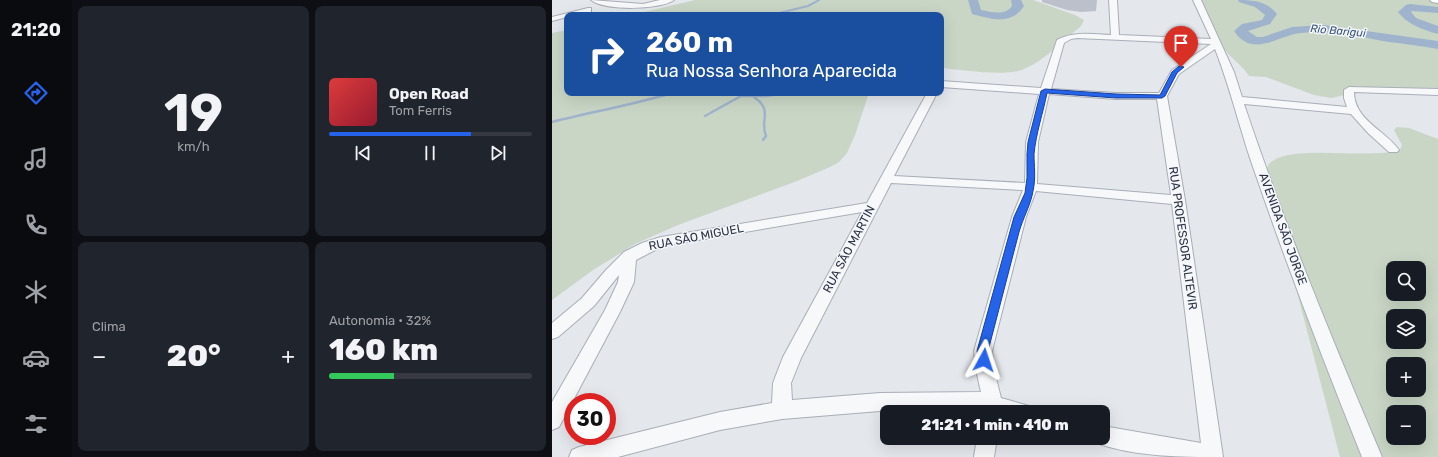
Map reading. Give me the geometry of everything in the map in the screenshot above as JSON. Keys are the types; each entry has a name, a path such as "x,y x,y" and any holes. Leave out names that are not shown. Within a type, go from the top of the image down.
{"street":[{"path":"595,0 614,4 643,6 670,0"},
{"path":"1113,0 1115,36"},
{"name":"AVENIDA SÃO JORGE","path":"1197,0 1208,20 1238,100 1258,163 1328,351 1372,457"},
{"path":"580,12 588,10"},
{"path":"552,19 564,16"},
{"path":"993,405 985,370 983,351 1019,217 1030,187 1032,142 1045,91 1060,42 1069,37 1115,36 1216,43"},
{"path":"944,84 1116,96 1162,96 1175,72 1216,43"},
{"path":"1393,150 1354,111 1348,95 1349,90 1354,89 1436,94"},
{"name":"RUA SÃO MARTIN","path":"782,410 782,383 792,357 930,96"},
{"name":"RUA PROFESSOR ALTEVIR","path":"1162,96 1178,200 1212,456"},
{"path":"1238,100 1354,111"},
{"path":"887,179 1030,187 1178,200"},
{"name":"RUA SÃO MIGUEL","path":"552,332 587,303 613,270 629,256 644,247 661,242 872,206"},
{"path":"552,421 612,312 626,282 629,256"},
{"path":"579,457 720,421 782,410 880,402 978,400 989,405"},
{"path":"1110,438 1212,456"},
{"path":"984,457 986,445"}],"green space":[{"path":"695,0 1033,0 1075,15 1084,20 1081,26 1039,61 1024,69 996,73 944,68 944,12 644,12"},
{"path":"1197,0 1438,0 1438,93 1358,91 1331,98 1314,95 1266,77 1249,76 1220,44"},
{"path":"564,31 564,96 868,96 855,135 847,153 839,162 797,181 678,225 635,244 593,270 552,300 552,33"},
{"path":"1397,127 1409,128 1438,139 1438,457 1340,457 1267,177 1267,170 1270,163 1280,157 1295,154 1386,153 1400,150 1402,145 1394,130"}],"building":[{"path":"1042,0 1097,0 1096,11 1081,12 1067,10 1042,2"}],"waterway":[{"path":"783,12 808,6 819,0"},
{"name":"Rio Barigui","path":"973,0 976,12 1000,16 1005,16 1015,11 1018,6 1016,0"},
{"name":"Rio Barigui","path":"1243,0 1259,5 1271,14 1266,22 1246,27 1240,31 1248,38 1255,41 1263,41 1301,29 1323,28 1346,30 1438,45"},
{"name":"Rio Barigui","path":"1438,10 1410,7 1404,12 1412,20 1438,30"},
{"path":"552,122 661,96"},
{"path":"705,116 741,96"},
{"path":"741,96 766,96"},
{"path":"754,97 760,102 765,111 764,130 766,136 763,140"}],"route":[{"path":"984,360 983,351 1019,217 1029,193 1032,178 1030,154 1045,91 1116,96 1162,96 1175,72 1181,67"}]}
